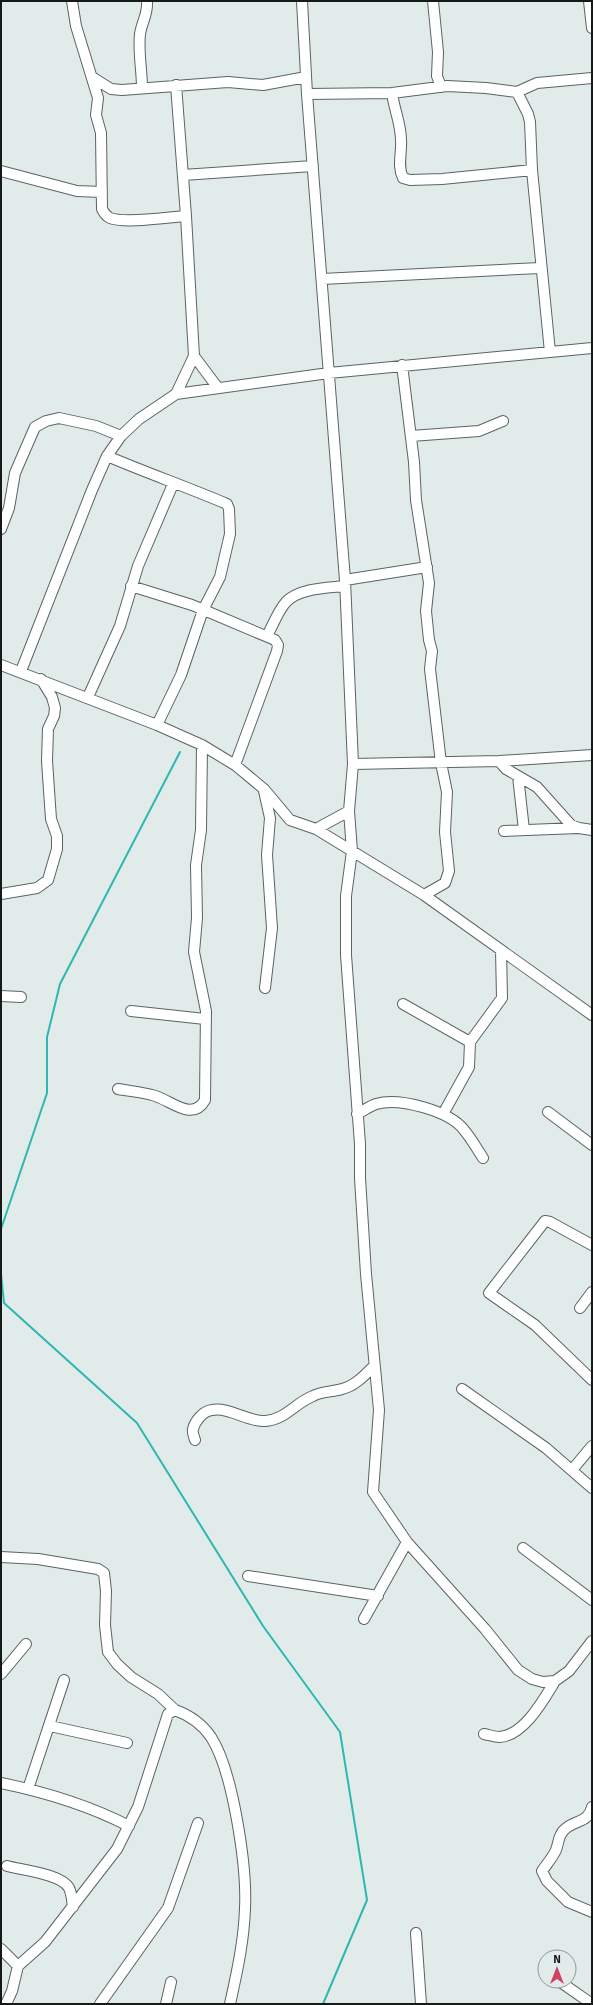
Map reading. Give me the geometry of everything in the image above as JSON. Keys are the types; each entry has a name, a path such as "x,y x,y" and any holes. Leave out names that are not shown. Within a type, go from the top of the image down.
{"street":[{"path":"72,1 76,26 98,98 96,115 102,133 102,209 105,215 122,220 186,216"},
{"path":"142,88 140,43 142,23 148,12 147,1"},
{"path":"302,1 307,94 345,583 353,764 349,811 352,851 346,896 346,940 366,1274 379,1410 373,1492 407,1542 485,1629 518,1670 532,1679 543,1682 555,1681"},
{"path":"434,1 438,52 437,76 441,87"},
{"path":"589,1 592,28"},
{"path":"430,89 437,76"},
{"path":"92,77 111,89"},
{"path":"98,98 111,89 228,82 263,85 306,77"},
{"path":"307,94 392,93 441,87 481,87 517,92 537,83 592,78"},
{"path":"176,85 186,216 194,356 176,394"},
{"path":"517,92 528,114 540,268 550,352"},
{"path":"392,93 394,109 399,123 401,140 400,161 401,174 403,178 410,180 442,179 532,170"},
{"path":"183,175 313,166"},
{"path":"1,171 77,191 102,192"},
{"path":"322,279 540,268"},
{"path":"21,671 92,490 107,456 121,436 139,419 176,394 329,373 592,348"},
{"path":"194,356 218,388"},
{"path":"402,366 414,462 416,500 429,583 426,611 432,651 430,670 441,763 447,792 445,832 449,871 446,882 424,895"},
{"path":"1,529 9,508 15,473 35,427 46,421 60,418 96,426 121,436"},
{"path":"411,436 479,431 503,421"},
{"path":"107,456 173,484 193,489 227,504 229,509 230,534 220,577 203,610 181,676 157,725"},
{"path":"88,697 120,626 131,586 173,484"},
{"path":"267,636 285,603 293,596 345,583 427,567"},
{"path":"131,586 203,610 267,636 275,640 278,645 235,765"},
{"path":"1,664 88,697 202,745 235,765 264,789 290,820 316,829 424,895 592,1015"},
{"path":"1,894 37,888 48,880 57,849 57,836 50,811 47,761 48,729 54,716 55,708 52,697 41,679"},
{"path":"118,1089 154,1095 182,1109 196,1109 201,1106 205,1100 207,1036 205,1019 206,1011 194,952 197,918 196,865 201,830 202,745"},
{"path":"353,764 499,761 592,755"},
{"path":"499,761 506,769 537,787 571,825 579,828"},
{"path":"518,776 524,830"},
{"path":"264,789 270,818 267,855 270,874 270,909 272,928 265,988"},
{"path":"316,829 349,811"},
{"path":"504,832 579,828 592,830"},
{"path":"443,1114 469,1068 470,1042 502,998 501,950"},
{"path":"1,996 21,997"},
{"path":"403,1004 470,1042"},
{"path":"131,1011 205,1019"},
{"path":"357,1114 376,1104 396,1103 408,1104 443,1114 454,1120 464,1130 483,1158"},
{"path":"548,1112 592,1145"},
{"path":"592,1244 550,1222 545,1221 489,1293 535,1325 592,1380"},
{"path":"580,1308 592,1292"},
{"path":"195,1440 193,1430 198,1420 203,1414 212,1410 225,1411 264,1421 282,1418 302,1401 314,1395 344,1389 361,1379 374,1366"},
{"path":"462,1389 546,1448 592,1488"},
{"path":"572,1470 592,1446"},
{"path":"364,1619 407,1542"},
{"path":"524,1548 592,1600"},
{"path":"1,1556 98,1569 104,1573 106,1591 105,1625 108,1652 122,1668 158,1694 175,1710 195,1720 211,1737 224,1766 235,1811 243,1865 245,1907 241,1953 230,2004"},
{"path":"248,1576 378,1596"},
{"path":"484,1734 501,1737 520,1729 533,1716 555,1681 569,1671 592,1641"},
{"path":"1,1674 26,1644"},
{"path":"28,1789 64,1680"},
{"path":"5,2004 12,1991 18,1966 45,1942 117,1849 138,1807 168,1714 175,1710"},
{"path":"50,1726 127,1743"},
{"path":"1,1783 28,1789 100,1811 129,1826"},
{"path":"592,1807 589,1821 570,1824 561,1833 556,1850 542,1871 547,1881 568,1902 592,1912"},
{"path":"100,2004 168,1908 198,1823"},
{"path":"7,1866 56,1878 65,1883 69,1888 73,1907"},
{"path":"416,1933 421,2004"},
{"path":"1,1949 18,1966"},
{"path":"166,2004 171,1982"},
{"path":"570,1989 592,2004"}],"waterway":[{"path":"1,1229 47,1093 47,1037 60,984 180,752"},
{"path":"1,1274 4,1303 137,1423 263,1626 340,1732 367,1900 323,2004"}]}
